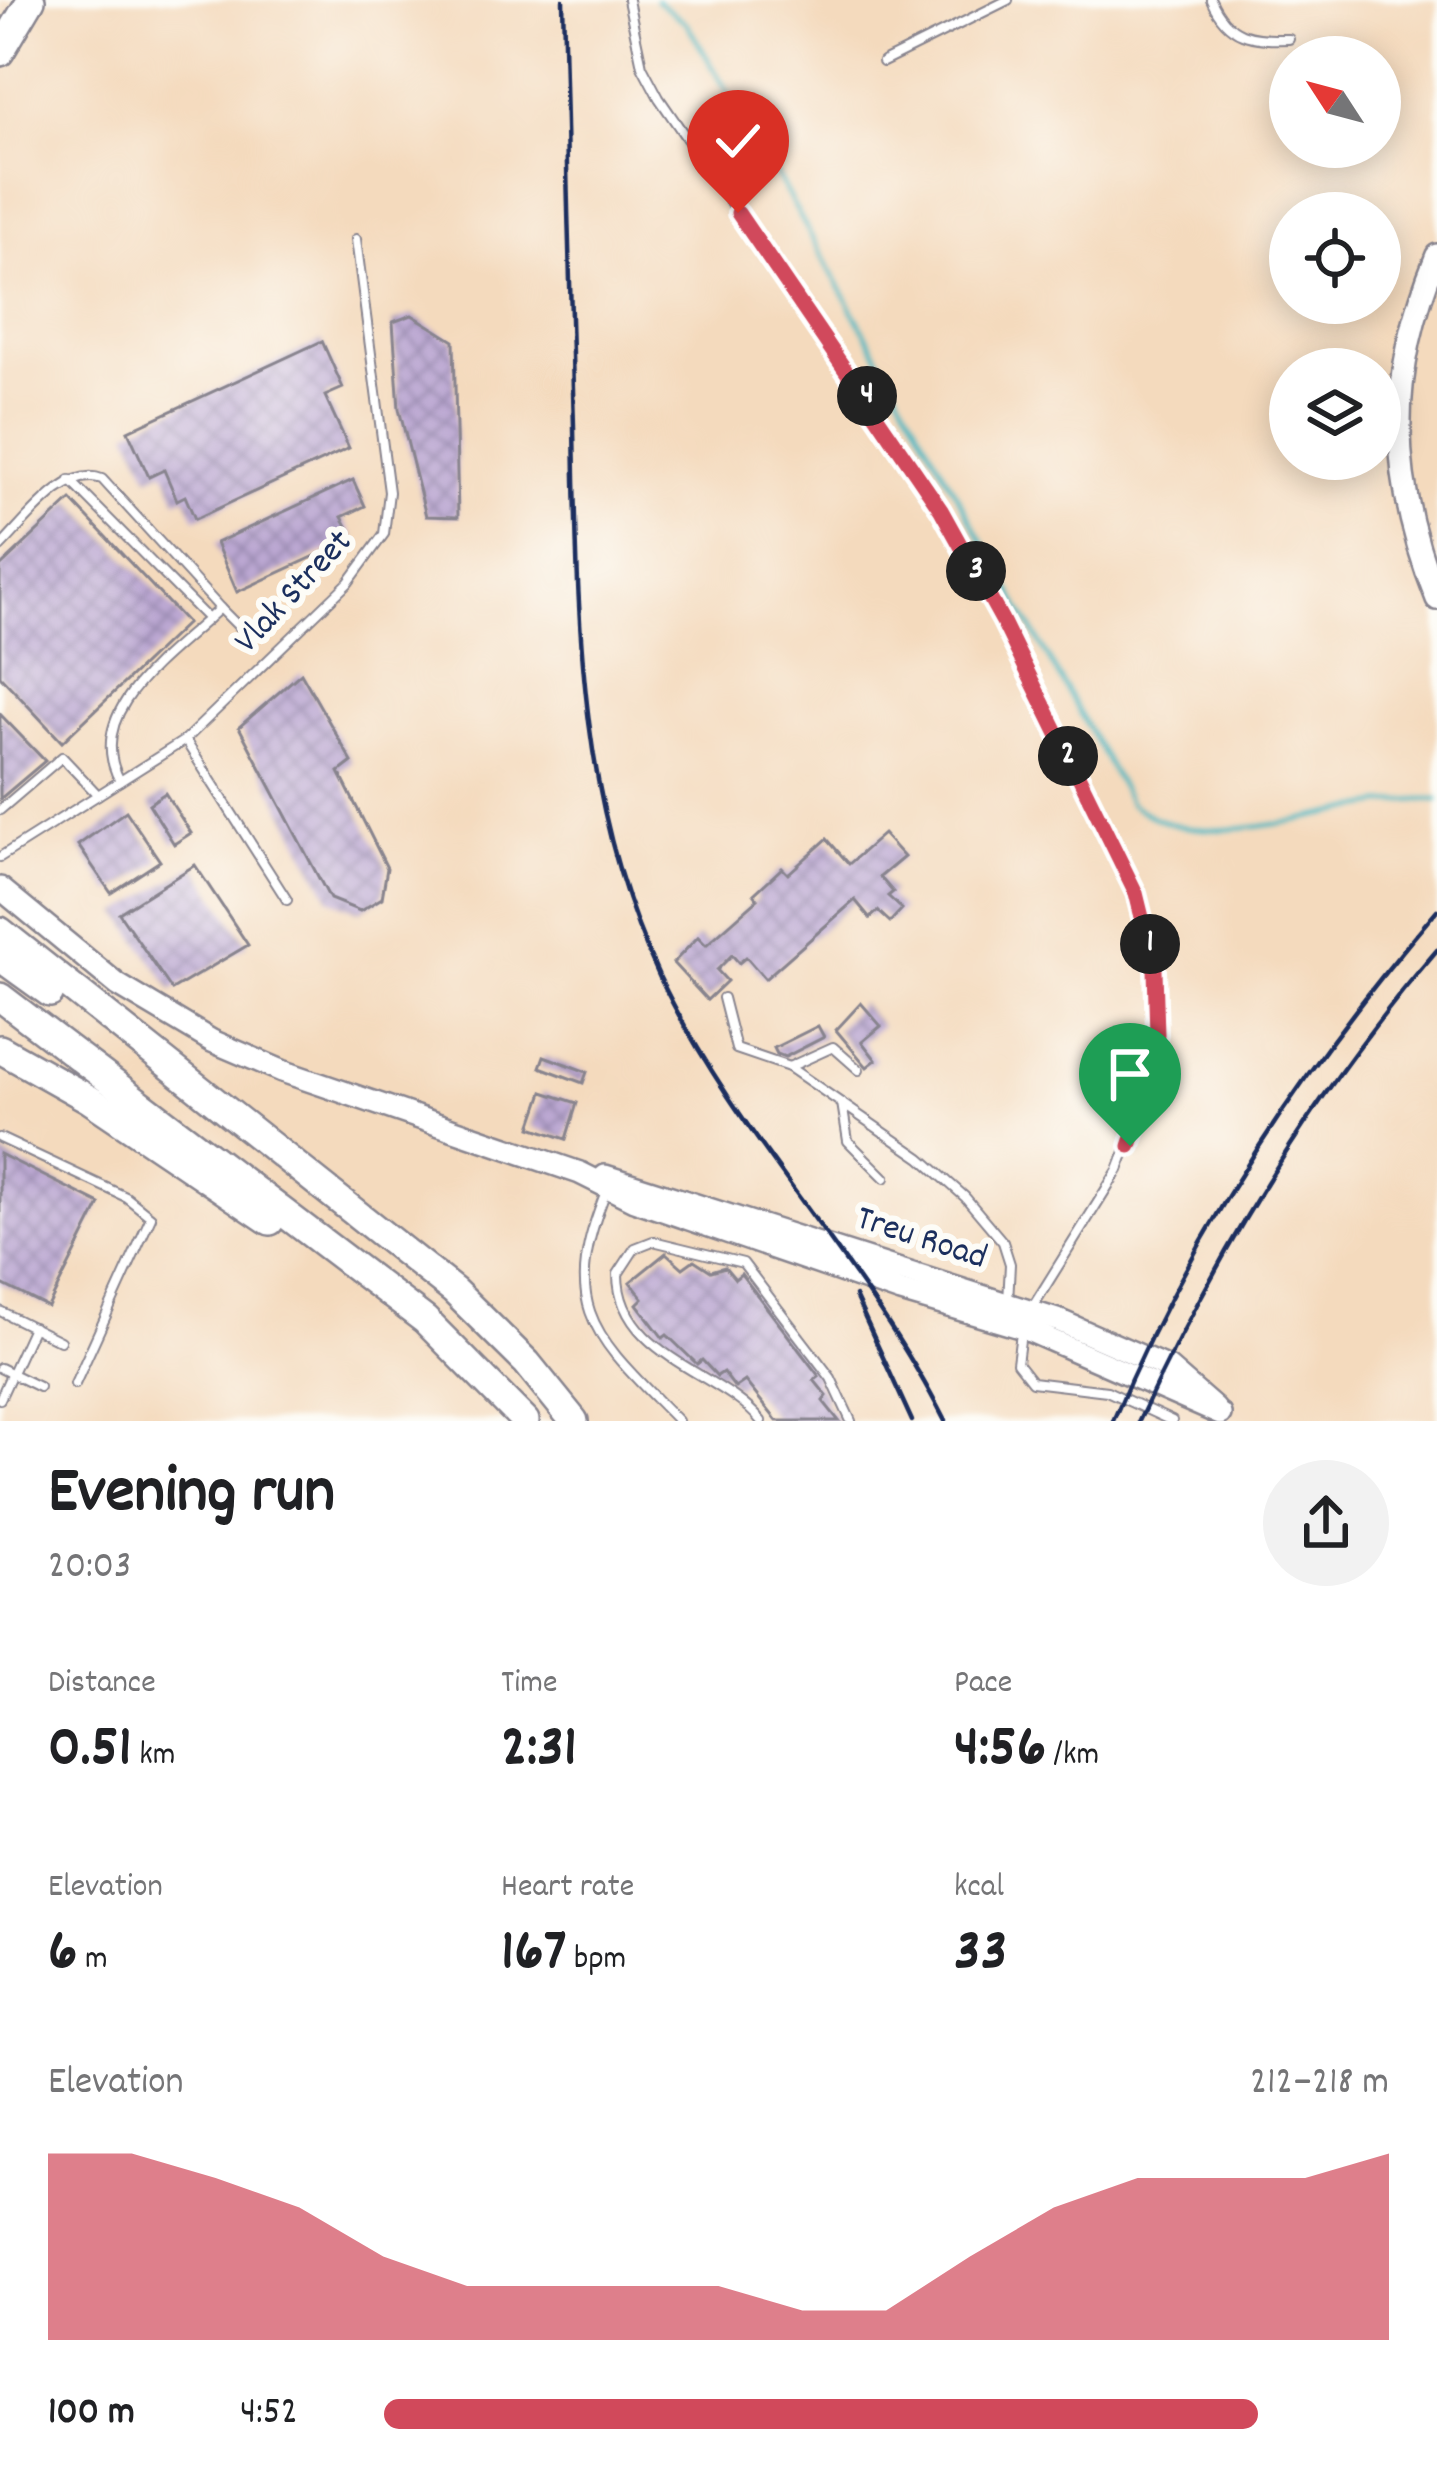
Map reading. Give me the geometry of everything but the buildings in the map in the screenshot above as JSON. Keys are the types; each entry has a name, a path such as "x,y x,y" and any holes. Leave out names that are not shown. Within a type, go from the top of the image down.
{"highway":[{"path":"0,52 31,0"},
{"path":"0,931 454,1292 527,1363 574,1421"},
{"path":"0,957 89,1022 159,1058"},
{"path":"0,997 424,1320 526,1421"},
{"path":"0,1048 88,1100 424,1320"}],"street":[{"path":"1437,255 1408,333 1398,415 1409,513 1437,599"},
{"name":"Treu Road","path":"0,888 118,985 212,1041 345,1094 580,1173 1008,1303 1027,1320"},
{"name":"Treu Road","path":"609,1182 901,1292 1027,1320 1224,1418"}],"lane":[{"path":"628,0 642,66 659,98 860,386 970,559 1144,917 1158,1002 1147,1095 1118,1170 1027,1320 1017,1363 1032,1382 1107,1391 1172,1421"},
{"path":"883,62 1008,0"},
{"path":"1211,0 1228,27 1247,40 1269,39"},
{"name":"Vlak Street","path":"0,857 184,740 348,583 384,535 389,492 356,239"},
{"path":"0,547 70,480 90,474 102,478 248,635"},
{"path":"70,480 208,619"},
{"path":"120,781 108,758 107,743 123,704 220,608"},
{"path":"184,740 287,900"},
{"path":"0,810 62,757 98,795"},
{"path":"723,998 736,1048 788,1067 842,1103 921,1158 989,1223 1010,1264 1008,1303"},
{"path":"788,1067 833,1047 860,1070"},
{"path":"842,1103 848,1141 885,1178"},
{"path":"0,1138 126,1197 151,1217 75,1384"},
{"path":"609,1182 584,1269 590,1322 605,1346 678,1421"},
{"path":"761,1421 749,1406 670,1360 627,1309 618,1274 634,1248 653,1241 743,1263 831,1378 851,1421"},
{"path":"0,1311 60,1341"},
{"path":"0,1399 33,1327"},
{"path":"0,1368 39,1387"}],"waterway":[{"path":"656,0 687,24 759,144 1130,803 1162,821 1198,829 1237,829 1437,800"}],"railway":[{"path":"563,0 581,639 597,777 612,845 660,978 691,1036 725,1092 878,1308 945,1421"},
{"path":"1113,1421 1178,1284 1255,1153 1342,1029 1437,910"},
{"path":"1139,1421 1202,1296 1272,1175 1350,1060 1437,950"},
{"path":"855,1296 912,1421"}],"route":[{"path":"738,213 860,386 970,559 1136,893 1158,1002 1153,1066 1130,1146"}]}
